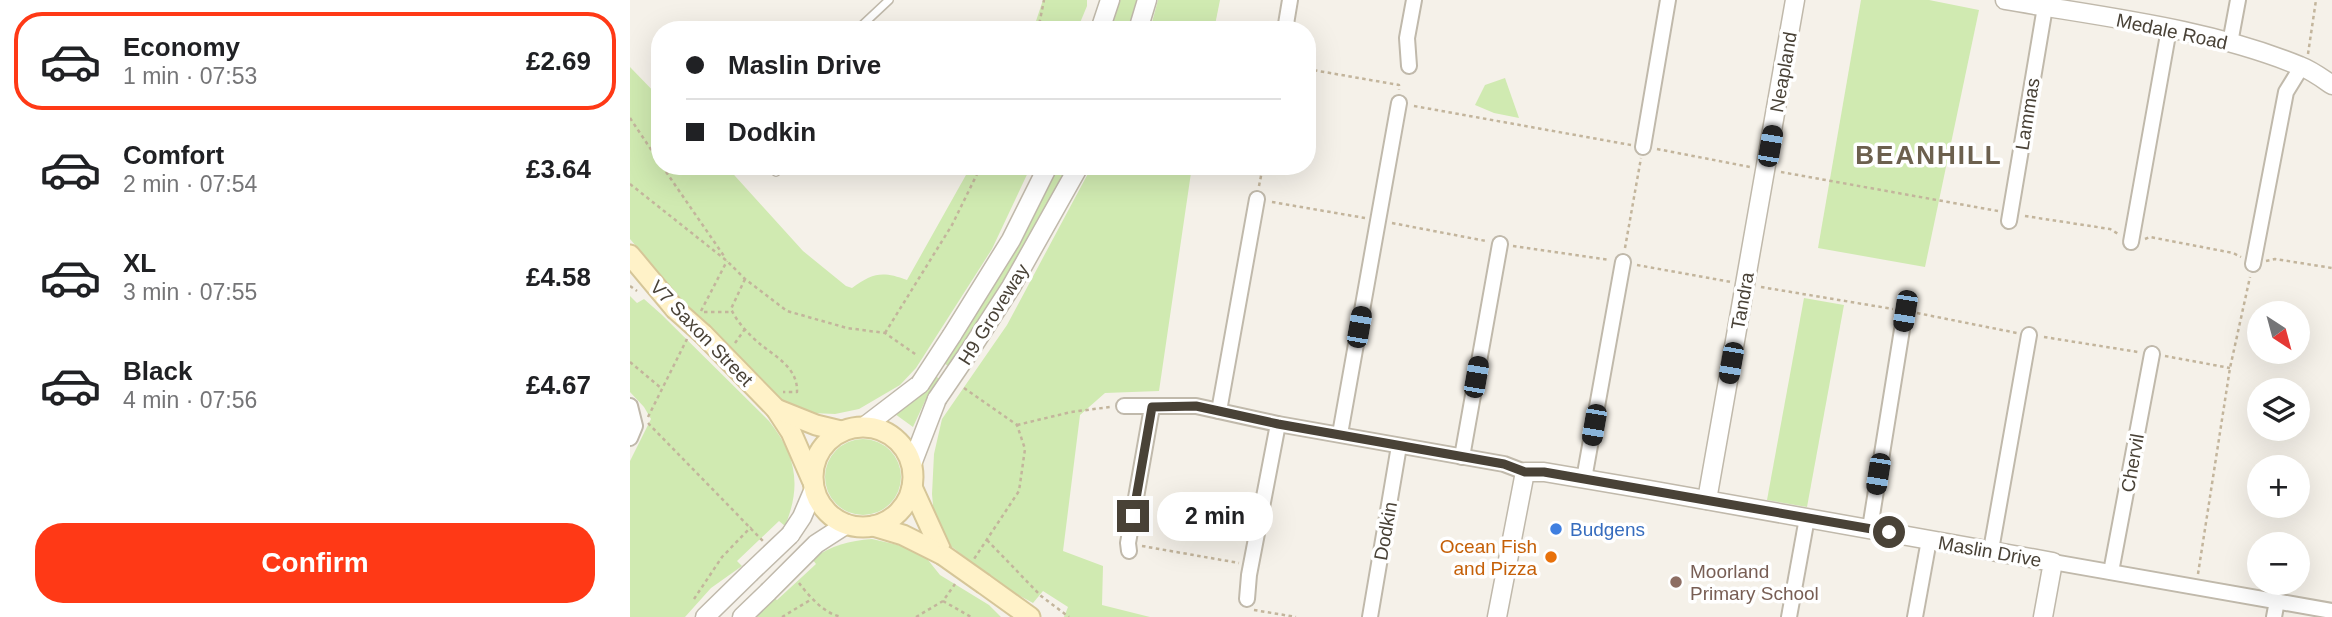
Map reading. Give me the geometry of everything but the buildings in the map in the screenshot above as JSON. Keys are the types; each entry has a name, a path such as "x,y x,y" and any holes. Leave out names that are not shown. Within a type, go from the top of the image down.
{"main road":[{"name":"V7 Saxon Street","path":"630,256 696,334 776,409 791,432 813,485"},
{"name":"V7 Saxon Street","path":"776,409 816,425 841,431"},
{"path":"873,526 887,521 907,501 912,487 912,464 895,437 865,426 841,431 819,452 814,466 813,485 821,504 832,517 847,524 873,526 903,536 943,555 1030,617"},
{"path":"912,487 943,555"}],"street":[{"path":"1092,21 1096,0"},
{"path":"1103,21 1110,0"},
{"path":"1141,21 1147,0"},
{"path":"1286,21 1290,0"},
{"path":"1409,66 1408,38 1414,0"},
{"path":"1643,147 1668,0"},
{"name":"Neapland","path":"1754,226 1795,0"},
{"name":"Medale Road","path":"2005,0 2169,29 2230,43 2302,66 2332,85"},
{"path":"2230,43 2238,0"},
{"name":"Lammas","path":"2009,221 2045,7"},
{"path":"2131,242 2169,29"},
{"path":"2253,264 2286,92 2302,66"},
{"path":"1340,434 1399,103"},
{"name":"H9 Groveway","path":"865,426 920,384 1011,240 1044,175"},
{"name":"H9 Groveway","path":"912,464 937,399 1011,287 1074,175"},
{"path":"1219,411 1257,199"},
{"name":"Tandra","path":"1707,500 1754,226"},
{"path":"1462,457 1500,244"},
{"path":"1584,479 1623,262"},
{"path":"1870,528 1905,311"},
{"path":"1991,550 2029,335"},
{"name":"Chervil","path":"2111,572 2152,354"},
{"path":"630,406 635,426 630,438"},
{"name":"Maslin Drive","path":"1124,406 1196,406 1278,424 1504,464 1525,472 1544,472 1870,528 2332,611"},
{"path":"1128,547 1152,407"},
{"path":"1247,599 1249,575 1253,566 1278,424"},
{"name":"Dodkin","path":"1370,617 1399,446"},
{"path":"1497,617 1525,472"},
{"path":"705,617 790,535 802,517 813,485"},
{"path":"1789,617 1807,518"},
{"path":"742,617 816,544 847,524"},
{"path":"1915,617 1929,540"},
{"path":"2043,617 2053,562"},
{"path":"2274,617 2277,601"}],"lane":[{"path":"866,21 889,0"}],"path":[{"path":"1040,21 1044,0"},
{"path":"2302,66 2307,57 2316,0"},
{"path":"1316,71 1399,85 1399,103 1996,209 2009,221 2028,215 2110,229 2131,242 2150,237 2233,253 2253,264 2275,259 2332,268"},
{"path":"630,118 651,149"},
{"path":"1623,262 1643,147"},
{"path":"668,175 727,261"},
{"path":"885,333 951,225 976,175"},
{"path":"1257,199 1261,175"},
{"path":"630,184 787,311 848,328 885,333 918,356"},
{"path":"727,261 701,312 732,312"},
{"path":"2196,587 2220,428 2253,264"},
{"path":"745,279 734,299 732,312 761,345 781,358 792,373 797,386 797,392 792,393 774,389"},
{"path":"630,286 637,291"},
{"path":"732,348 745,329"},
{"path":"694,599 722,557 751,527 646,421 661,388 696,334"},
{"path":"630,362 661,388"},
{"path":"962,387 1017,425 1024,449 1019,491 987,540 1041,596 1069,617"},
{"path":"1017,425 1071,412 1124,406"},
{"path":"1128,547 1253,566"},
{"path":"782,617 812,599"},
{"path":"1247,599 1254,610 1296,617"},
{"path":"943,601 971,617"}],"green space":[{"path":"1043,0 1087,0 1081,21 1036,21"},
{"path":"1117,0 1138,0 1131,21 1111,21"},
{"path":"1158,0 1220,0 1216,21 1152,21"},
{"path":"1861,0 1929,0 1979,10 1925,267 1818,248"},
{"path":"630,67 651,89 651,175 734,175 803,251 852,288 878,275 891,275 907,280 966,175 1027,175 992,249 916,368 900,385 859,409 835,414 812,413 789,406 708,332 630,239"},
{"path":"1505,78 1519,118 1494,113 1475,105 1485,85"},
{"path":"1049,175 1064,175 1011,270 949,367 943,362"},
{"path":"1087,175 1191,175 1159,391 1105,393 1080,415 1063,551 1103,566 1102,605 1150,617 1064,617 1068,607 1043,591 1033,603 1000,585 951,546 934,516 934,454 942,419 1007,325"},
{"path":"630,296 637,303 644,299 661,314 769,421 785,446 794,471 793,497 785,526 779,521 737,561 742,566 711,588 685,617 630,617 630,461 651,419 630,392"},
{"path":"1804,298 1844,305 1807,507 1767,500"},
{"path":"934,375 941,380 925,401 913,427 895,414 917,397"},
{"path":"863,439 878,442 890,450 898,462 901,477 898,492 890,504 878,512 863,515 848,512 836,504 828,492 825,477 828,462 836,450 848,442"},
{"path":"872,539 924,555 940,575 989,605 1001,617 757,617 772,597 777,600 816,564 812,559 841,544"}],"place":[{"name":"Budgens","path":"1556,529"},
{"name":"Ocean Fish and Pizza","path":"1551,557"},
{"name":"Moorland Primary School","path":"1676,582"}],"district":[{"name":"BEANHILL","path":"1929,155"}],"route":[{"path":"1133,516 1152,407 1196,406 1278,424 1504,464 1525,472 1544,472 1889,532"}]}
